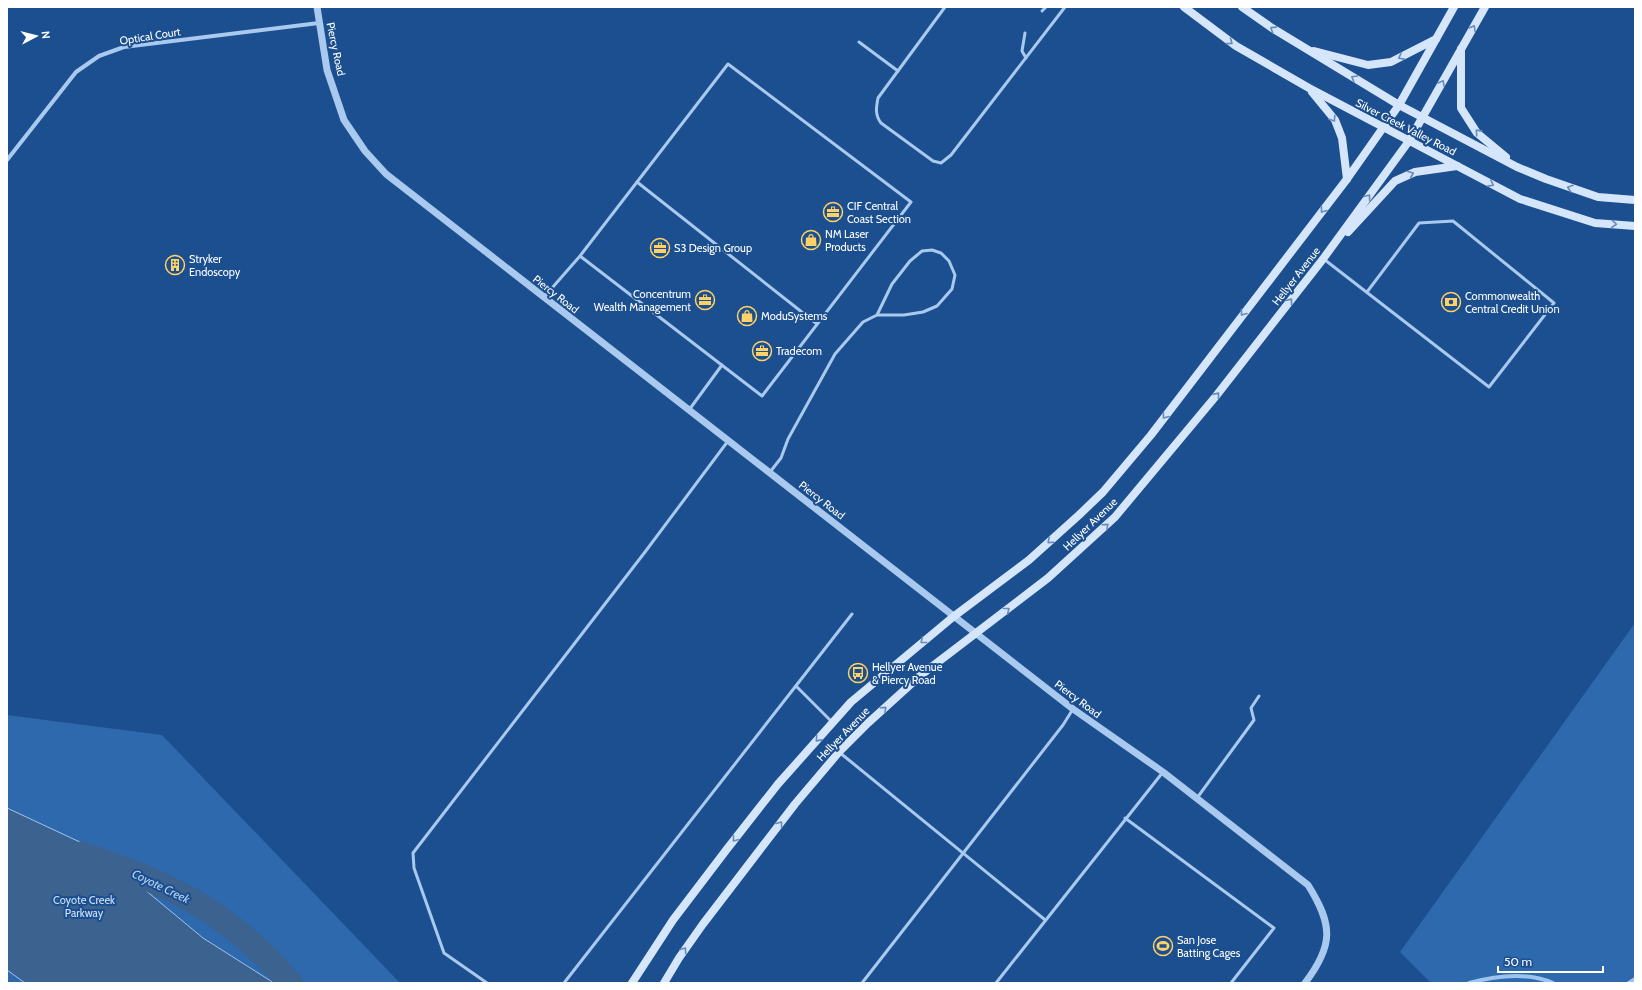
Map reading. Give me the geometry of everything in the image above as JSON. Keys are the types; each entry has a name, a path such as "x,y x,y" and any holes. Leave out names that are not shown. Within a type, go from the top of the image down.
{"main road":[{"name":"Silver Creek Valley Road","path":"1184,7 1236,46 1309,88 1382,128 1520,199 1594,223 1635,226"},
{"name":"Silver Creek Valley Road","path":"1242,7 1306,49 1399,105 1517,167 1546,180 1598,198 1635,200"},
{"name":"Hellyer Avenue","path":"632,983 673,920 727,849 778,784 851,702 953,617 1029,560 1103,492 1151,436 1347,179 1399,105 1454,7"},
{"name":"Hellyer Avenue","path":"664,983 678,958 703,924 795,804 839,752 868,723 921,675 1048,578 1115,517 1221,390 1323,259 1408,141 1485,7"},
{"path":"1306,49 1368,65 1391,62 1436,39"},
{"path":"1461,49 1461,108 1478,133 1517,167"},
{"path":"1309,88 1335,120 1342,138 1347,179"},
{"path":"1323,259 1395,181 1415,172 1457,166"}],"street":[{"name":"Piercy Road","path":"317,7 327,70 344,120 365,151 386,174 953,617 1073,709 1163,772 1308,885 1321,906 1327,928 1325,953 1318,966 1305,983"},
{"name":"Optical Court","path":"7,160 76,72 99,56 124,47 319,23"}],"lane":[{"path":"945,7 878,98 876,117 881,123 933,161 942,162 951,155 1065,7"},
{"path":"1042,10 1046,7"},
{"path":"1025,33 1022,51 1026,58"},
{"path":"859,42 898,71"},
{"path":"544,298 580,256 728,64 910,202 762,396 580,256"},
{"path":"637,182 817,324"},
{"path":"1323,259 1489,387 1554,303 1453,221 1419,223 1366,292"},
{"path":"769,473 781,458 788,439 835,354 863,322 877,315 904,315 923,312 937,306 952,289 955,275 949,261 941,253 932,250 922,252 916,256 910,261 892,284 877,315"},
{"path":"689,410 722,365"},
{"path":"486,983 444,953 414,868 413,853 645,552 728,441"},
{"path":"564,983 852,614"},
{"path":"796,686 833,722"},
{"path":"1197,798 1254,720 1251,708 1259,696"},
{"path":"862,983 1063,725 1073,709"},
{"path":"839,752 1044,919"},
{"path":"996,983 1044,919 1163,772"},
{"path":"1125,818 1274,928 1231,983"}],"green space":[{"path":"1635,623 1635,983 1431,983 1400,952"},
{"path":"7,715 162,735 400,983 7,983"}],"shaded area":[{"name":"Coyote Creek Parkway","path":"7,808 97,850 203,938 274,983 25,983 7,970"}],"waterway":[{"name":"Coyote Creek","path":"82,854 142,876 196,903 245,937 290,983"},
{"path":"1469,983 1490,978 1511,976 1533,977 1553,983"},
{"path":"1629,983 1635,979"}],"place":[{"name":"CIF Central Coast Section","path":"833,212"},
{"name":"NM Laser Products","path":"811,240"},
{"name":"S3 Design Group","path":"660,248"},
{"name":"Stryker Endoscopy","path":"175,265"},
{"name":"Concentrum Wealth Management","path":"705,300"},
{"name":"Commonwealth Central Credit Union","path":"1451,302"},
{"name":"ModuSystems","path":"747,316"},
{"name":"Tradecom","path":"762,351"},
{"name":"Hellyer Avenue & Piercy Road","path":"858,673"},
{"name":"San Jose Batting Cages","path":"1163,946"}]}
